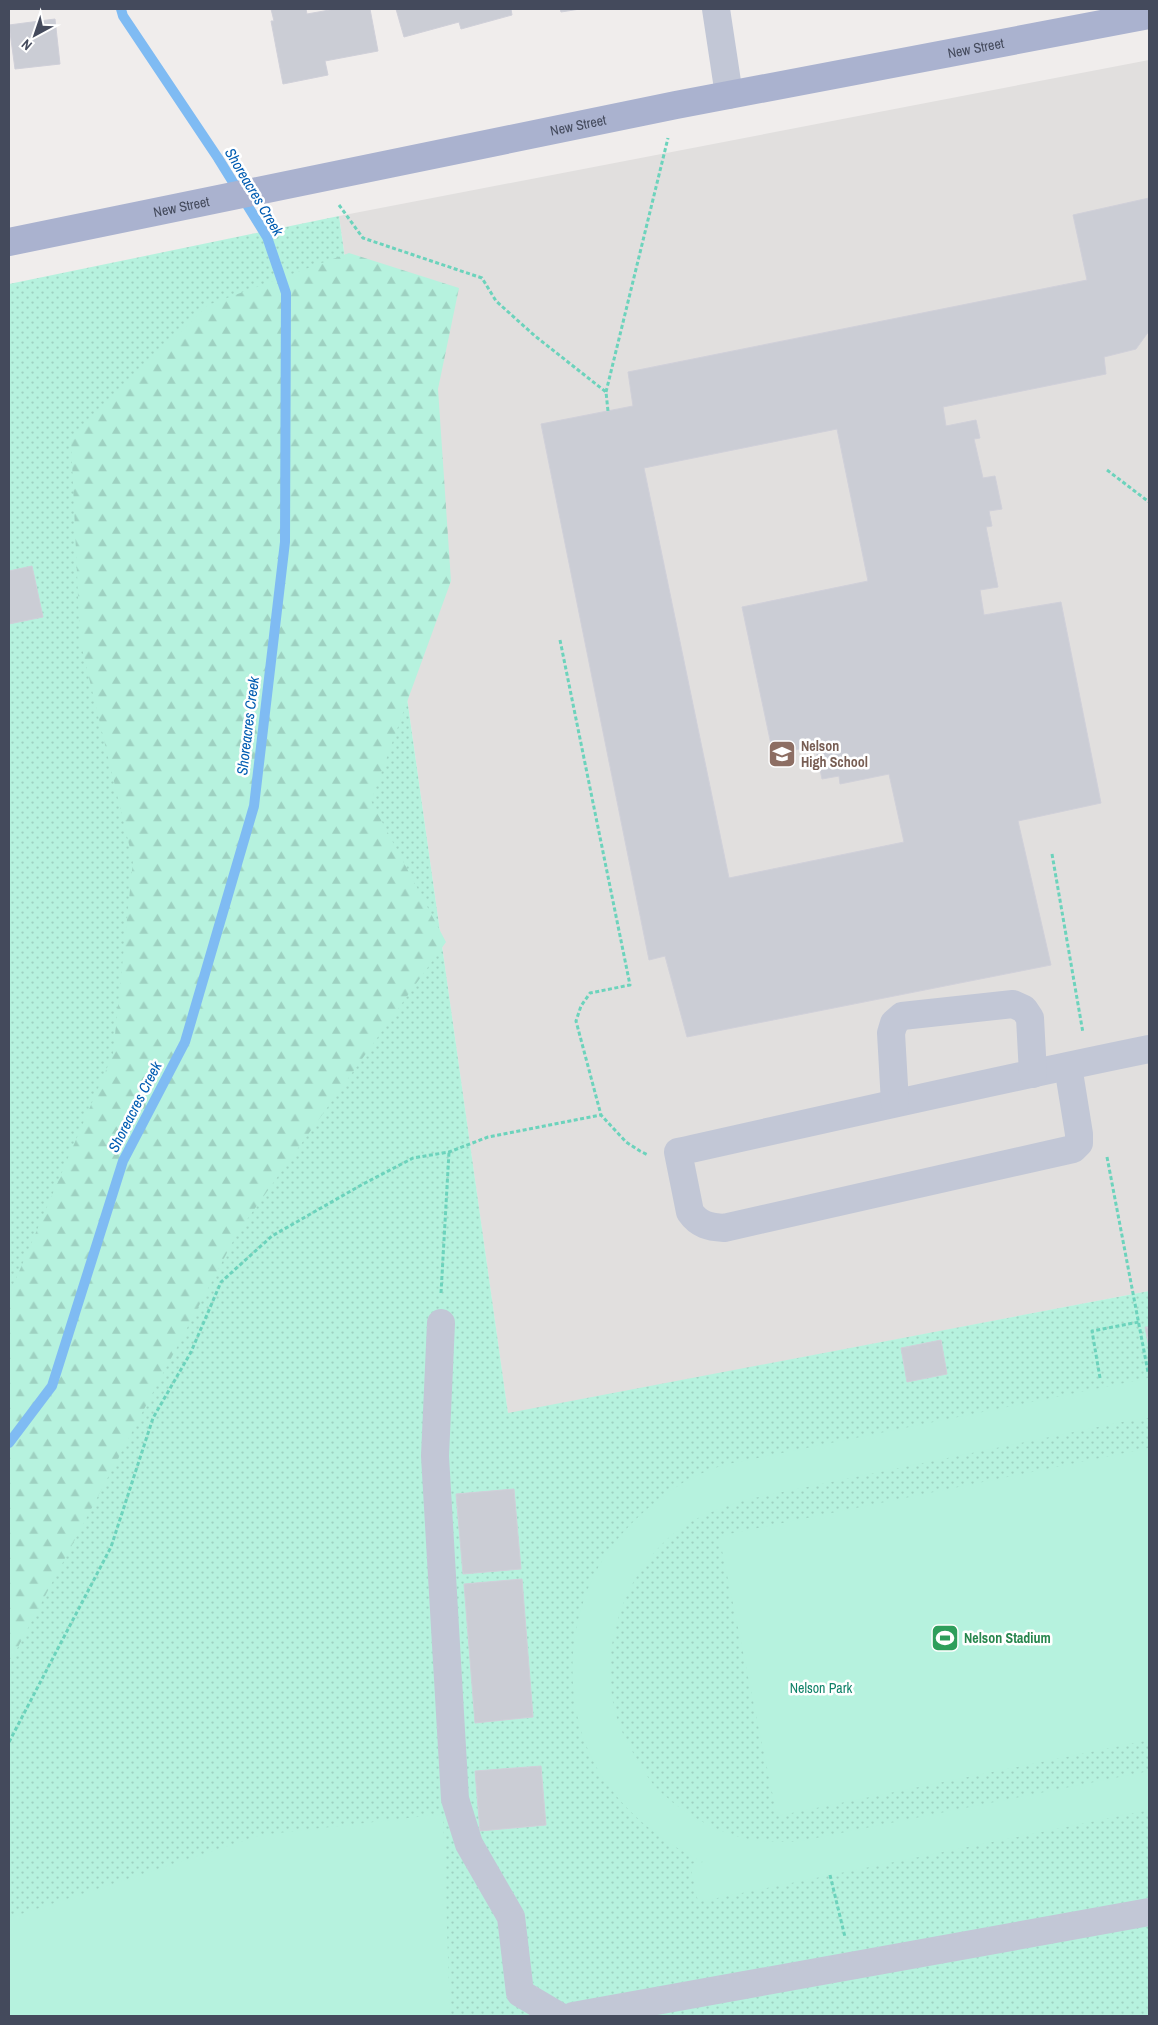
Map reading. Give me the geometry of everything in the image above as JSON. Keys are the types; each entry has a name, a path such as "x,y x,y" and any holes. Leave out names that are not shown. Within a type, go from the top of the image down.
{"main road":[{"name":"New Street","path":"9,242 676,104 1149,15"}],"street":[{"path":"716,9 729,95"},
{"path":"895,1103 891,1033 894,1023 902,1016 1013,1004 1024,1009 1030,1018 1033,1074"},
{"path":"1068,1066 1079,1134 1079,1143 1073,1149 724,1228 709,1227 695,1220 690,1212 678,1152 895,1103 1033,1074 1068,1066 1149,1049"},
{"path":"441,1323 435,1456 455,1798 469,1844 511,1917 520,1992 560,2016"},
{"path":"573,2016 852,1964 1149,1912"}],"path":[{"path":"608,411 606,392 676,104"},
{"path":"320,178 363,238 482,278 496,300 535,336 606,392"},
{"path":"1107,470 1149,502"},
{"path":"560,640 630,984 590,993 581,1006 576,1021 601,1115 626,1142 640,1151 656,1157 678,1152"},
{"path":"9,1742 111,1547 153,1418 191,1352 221,1282 272,1236 413,1158 449,1152 488,1137 601,1115"},
{"path":"441,1323 441,1277 449,1152"},
{"path":"1100,1378 1092,1332 1139,1322"},
{"path":"830,1875 852,1964"}],"shaded area":[{"name":"Nelson High School","path":"1149,60 1149,1291 508,1414 339,216"}],"green space":[{"name":"Nelson Park","path":"339,216 508,1413 1149,1291 1149,2016 9,2016 9,284"},
{"path":"349,253 459,288 438,389 451,581 371,801 446,942 238,1232 9,1664 9,1291 113,1054 133,861 80,640 71,440 208,305"},
{"path":"1149,1378 1149,1418 749,1499 720,1508 693,1520 659,1547 643,1567 631,1588 621,1610 614,1634 611,1683 614,1707 620,1728 653,1784 683,1810 706,1824 743,1838 796,1842 1149,1771 1149,1810 698,1902 690,1864 703,1862 685,1853 651,1830 621,1801 597,1768 588,1750 580,1726 575,1701 573,1675 577,1624 584,1599 594,1575 607,1553 623,1533 652,1505 673,1489 693,1477 723,1465"},
{"name":"Nelson Stadium","path":"1149,1448 1149,1740 777,1816 719,1536"},
{"path":"443,1814 450,2016 9,2016 9,1918 261,1835"}],"building":[{"path":"271,9 306,9 307,14 335,9 370,9 378,51 325,61 328,75 283,84 271,21 274,21"},
{"path":"396,9 511,9 512,15 461,29 459,22 404,37"},
{"path":"560,9 580,9 561,12"},
{"path":"55,19 60,64 15,69 9,25"},
{"path":"1149,198 1149,331 1136,349 1104,357 1106,374 943,407 946,426 976,420 980,438 974,439 983,478 995,476 1002,509 989,511 992,526 986,527 998,587 980,590 984,615 1061,602 1101,803 1018,821 1051,965 687,1037 665,956 649,960 541,424 633,406 628,372 1087,280 1073,215","holes":["837,429 868,581 742,607 773,754 815,746 822,779 839,776 840,784 889,774 904,842 729,878 644,468"]},
{"path":"32,566 43,617 9,624 9,571"},
{"path":"1145,1327 1149,1327 1149,1348"},
{"path":"941,1340 947,1374 907,1382 901,1348"},
{"path":"514,1489 521,1569 463,1574 456,1494"},
{"path":"522,1579 533,1717 475,1723 464,1584"},
{"path":"541,1766 546,1825 480,1831 475,1771"}],"waterway":[{"name":"Shoreacres Creek","path":"9,1443 52,1386 123,1161 185,1042 254,806 285,542 286,293 267,237 218,158 123,16 121,9"}],"place":[{"name":"Nelson High School","path":"782,754"},
{"name":"Nelson Stadium","path":"945,1638"}]}
